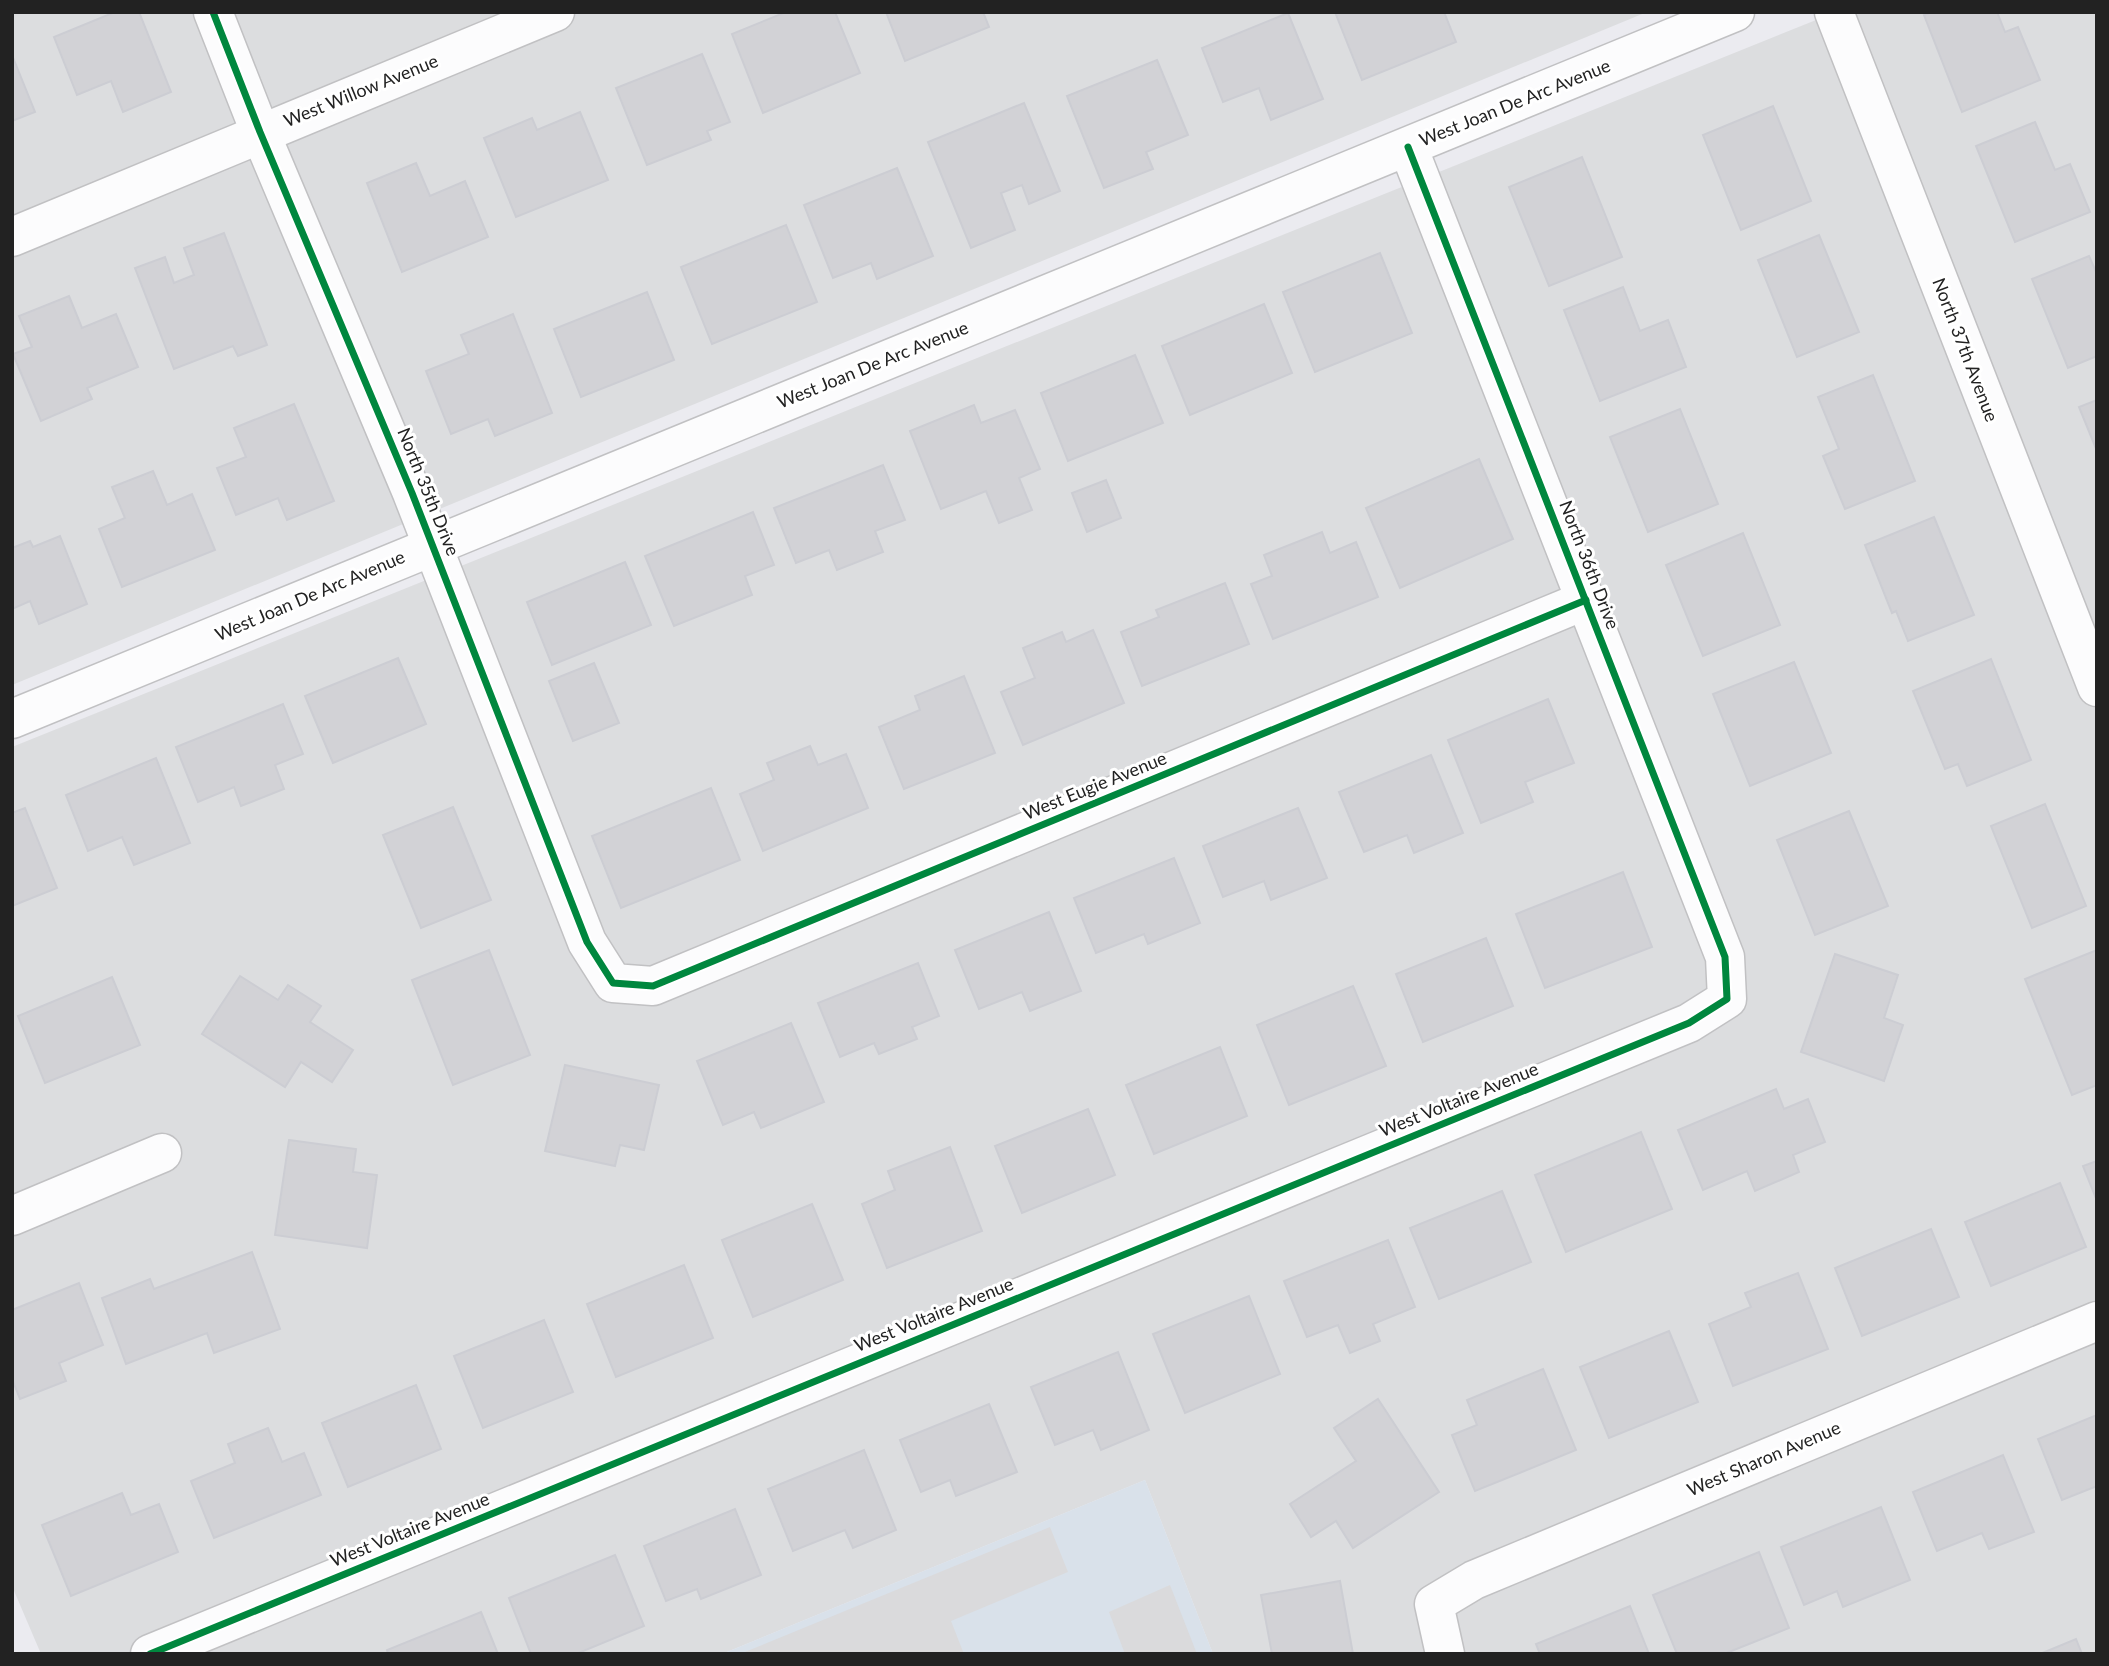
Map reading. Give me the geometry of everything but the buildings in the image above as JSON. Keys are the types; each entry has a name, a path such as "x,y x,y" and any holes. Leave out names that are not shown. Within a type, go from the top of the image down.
{"street":[{"name":"North 35th Drive","path":"213,12 260,132 432,545 587,942 613,983"},
{"name":"West Willow Avenue","path":"12,237 555,12"},
{"name":"West Joan De Arc Avenue","path":"12,719 1735,12"},
{"name":"North 37th Avenue","path":"1834,12 2097,687"},
{"name":"North 36th Drive","path":"1408,147 1725,957 1727,999"},
{"name":"West Eugie Avenue","path":"613,983 653,986 1586,600"},
{"name":"West Voltaire Avenue","path":"150,1654 1689,1023 1727,999"},
{"path":"12,1216 162,1153"},
{"name":"West Sharon Avenue","path":"1445,1654 1434,1604 1474,1580 2097,1321"}],"shaded area":[{"path":"12,12 1647,12 12,685"},
{"path":"1836,12 2097,12 2097,1654 1213,1654 1145,1480 722,1654 41,1654 12,1586 12,747"},
{"path":"1145,1480 1213,1654 722,1654"},
{"path":"1050,1527 1068,1572 951,1621 964,1654 740,1654"},
{"path":"1170,1585 1197,1654 1125,1654 1109,1612"}],"cycle path":[{"path":"213,12 260,132 412,493 587,942 613,983 653,986 1586,600"},
{"path":"150,1654 1689,1023 1727,999 1725,957 1408,147"}]}
